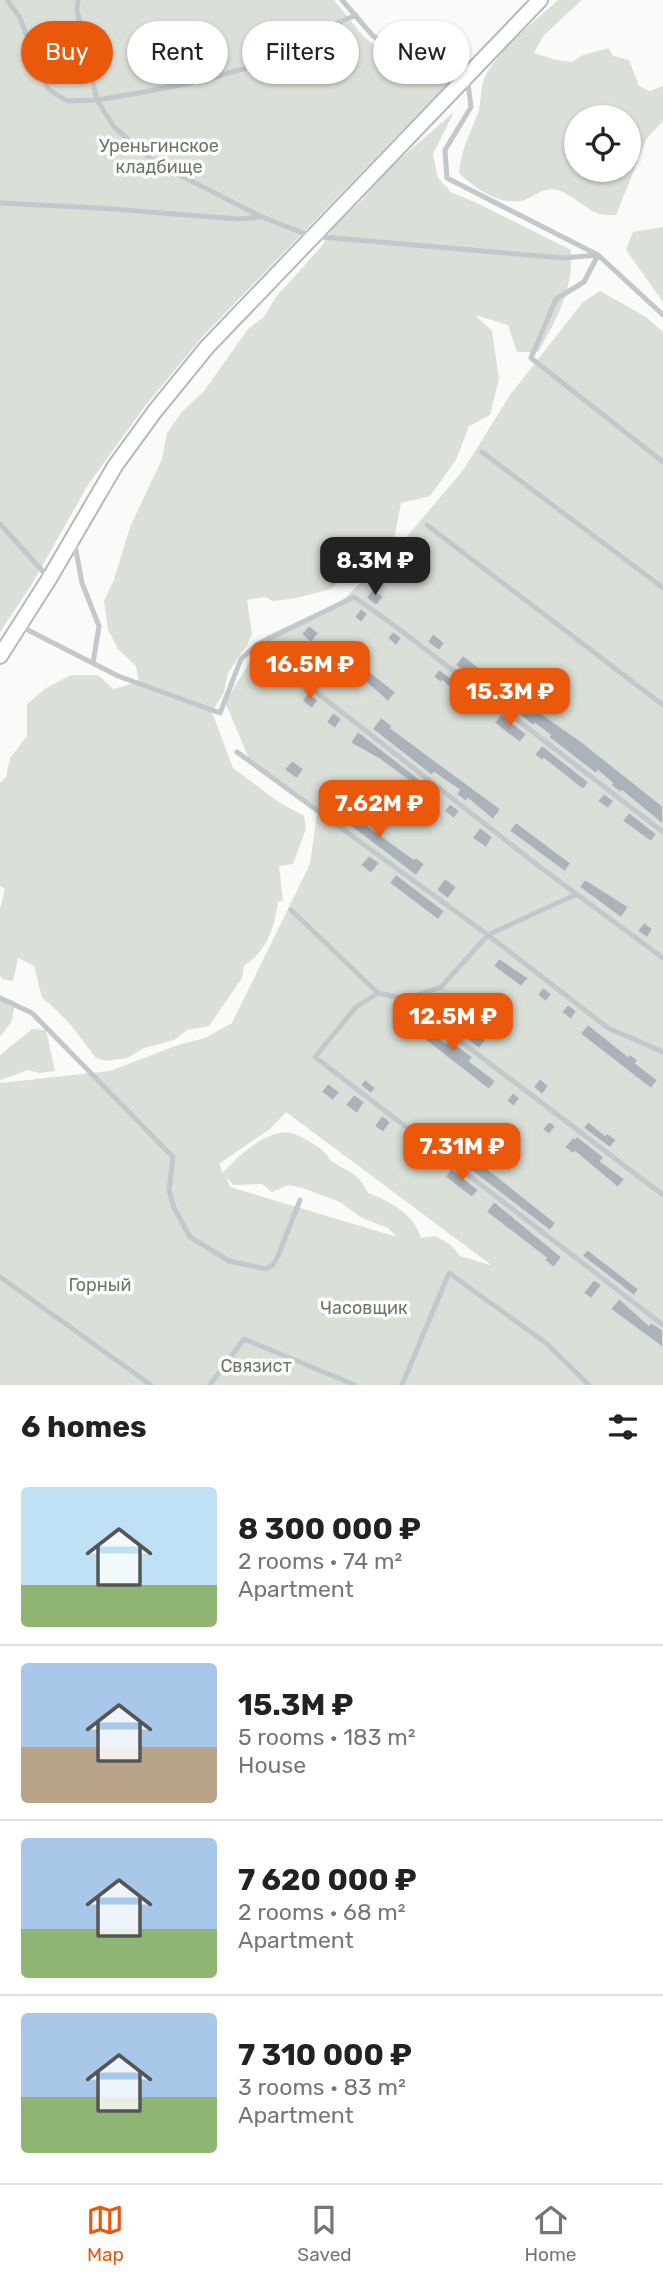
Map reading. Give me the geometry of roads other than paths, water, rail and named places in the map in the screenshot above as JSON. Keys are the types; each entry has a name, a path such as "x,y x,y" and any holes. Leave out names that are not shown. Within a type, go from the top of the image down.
{"main road":[{"path":"470,73 540,0"},
{"path":"0,656 115,466 155,411 207,348 311,236 459,84"}],"lane":[{"path":"7,0 19,16 48,89 67,101 97,100 205,80 263,63 288,59 330,26 356,15"},
{"path":"78,0 77,10 97,100 114,127 154,162 262,217 311,236 563,258 598,255"},
{"path":"342,0 373,36"},
{"path":"468,84 471,107 444,150 447,178 598,255 663,315"},
{"path":"0,203 238,219 262,217"},
{"path":"598,255 584,282 556,299 531,358 663,462"},
{"path":"482,452 663,588"},
{"path":"0,524 49,579"},
{"path":"428,525 663,705"},
{"path":"74,537 82,583 99,626 93,663"},
{"path":"20,626 118,676 220,713 241,659 256,645 354,597 663,832"},
{"path":"256,645 663,958"},
{"path":"237,752 488,935 608,1028 663,1052"},
{"path":"405,999 441,988 488,935 577,894"},
{"path":"291,909 378,993 405,999 663,1195"},
{"path":"378,993 356,1007 315,1057 663,1325"},
{"path":"0,998 32,1013 173,1157 169,1190 174,1208 190,1237 229,1261 266,1269 273,1265 278,1256 300,1200"},
{"path":"402,1385 449,1273 546,1343 589,1385"},
{"path":"0,1277 151,1385"},
{"path":"210,1385 244,1339 355,1385"}],"park label":[{"name":"Уреньгинское кладбище","path":"159,156"},
{"name":"Горный","path":"100,1285"},
{"name":"Часовщик","path":"364,1308"},
{"name":"Связист","path":"256,1366"}]}
